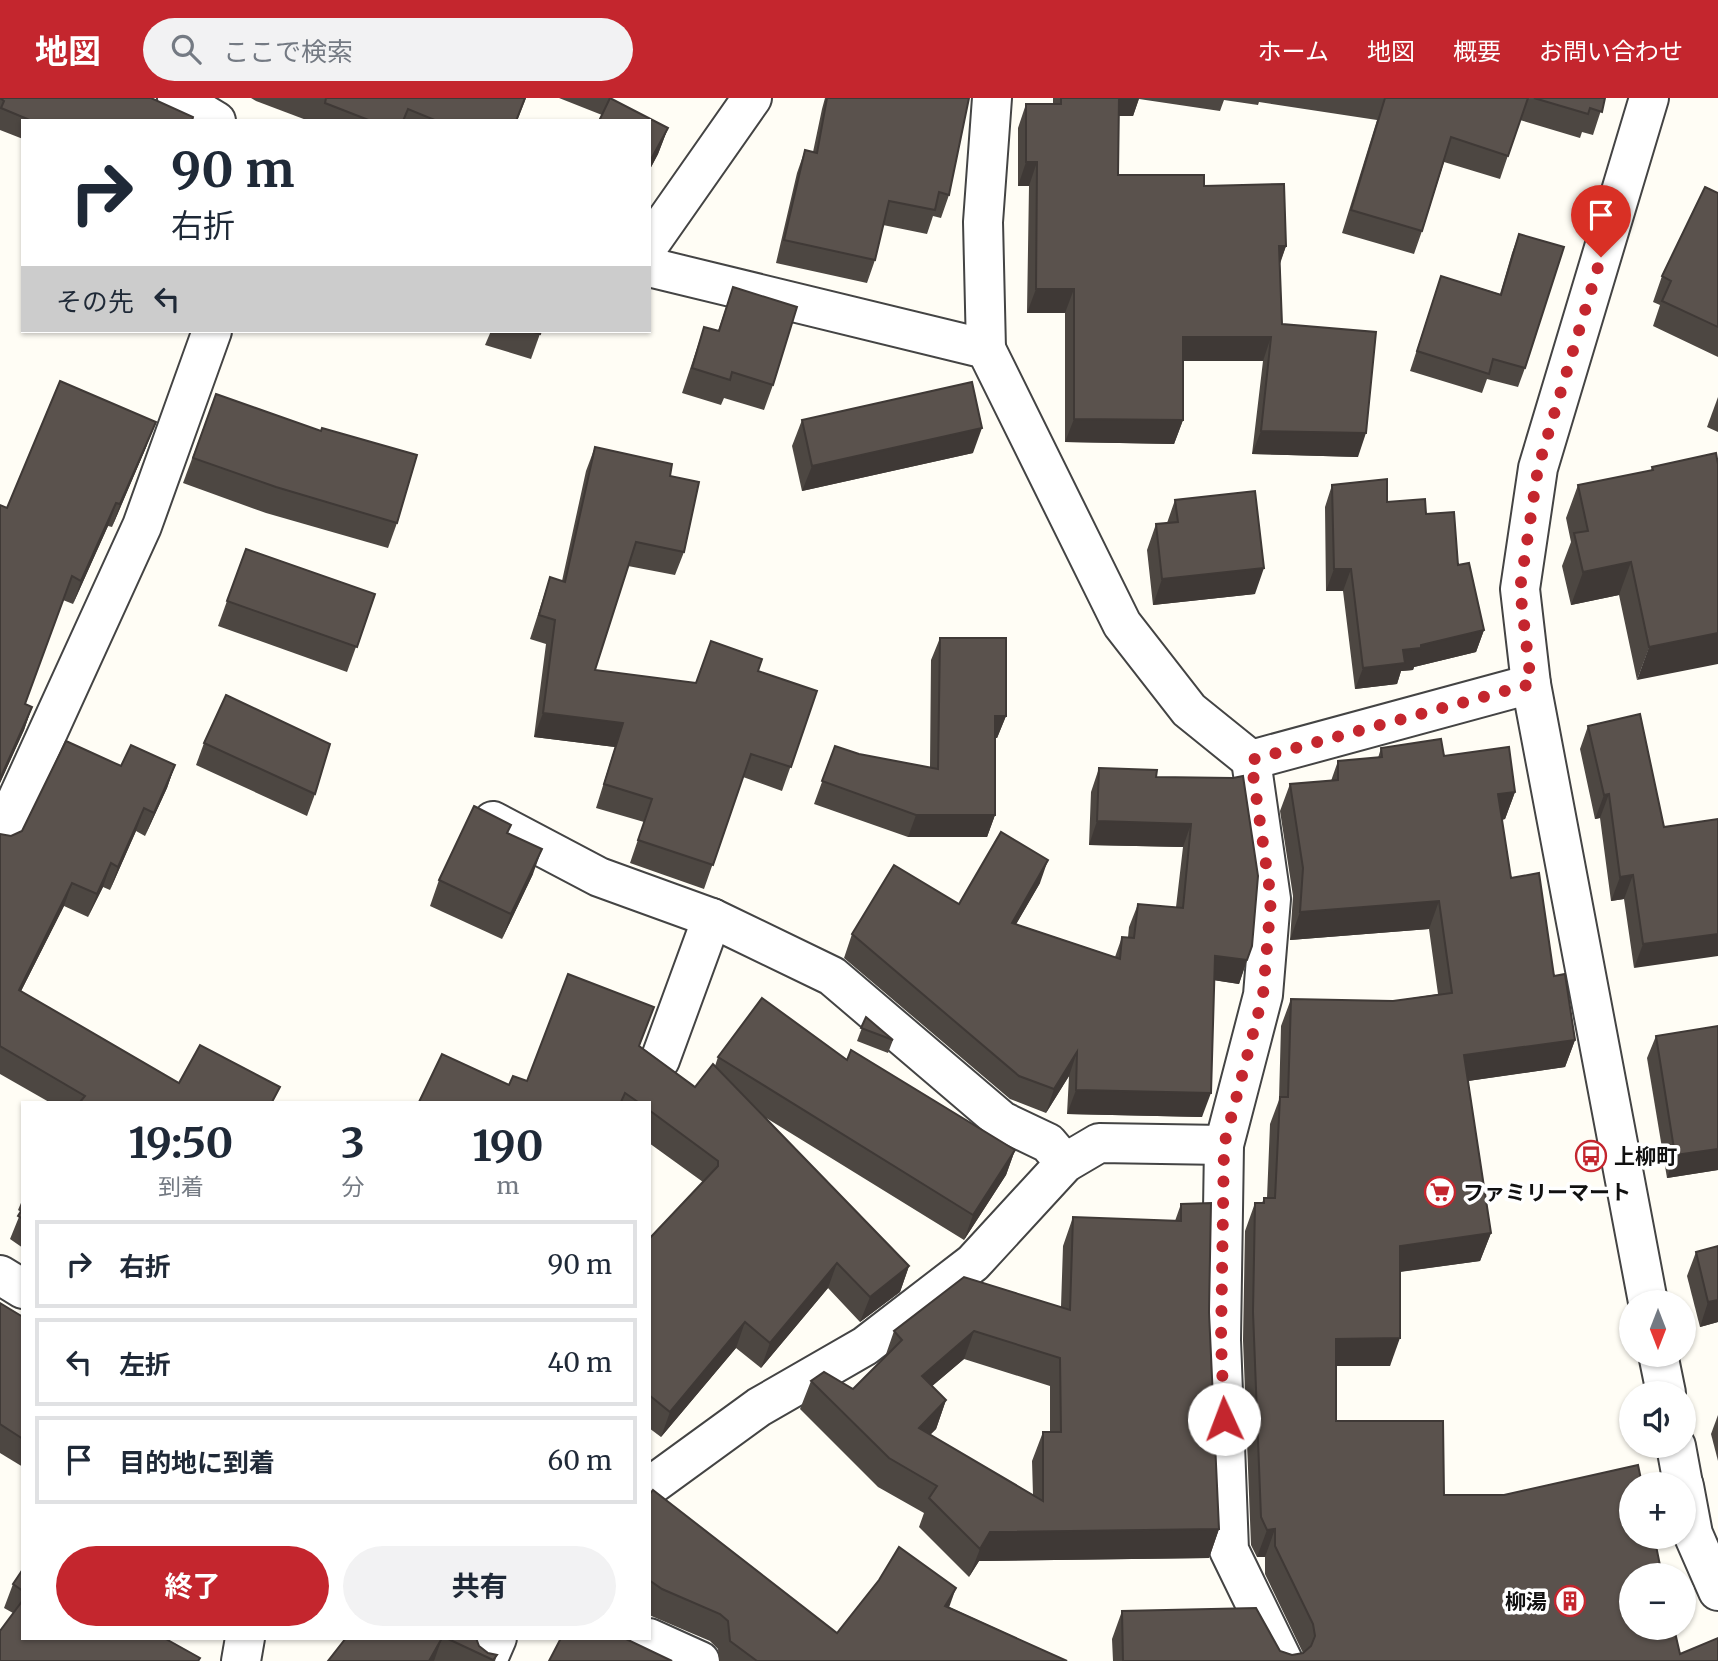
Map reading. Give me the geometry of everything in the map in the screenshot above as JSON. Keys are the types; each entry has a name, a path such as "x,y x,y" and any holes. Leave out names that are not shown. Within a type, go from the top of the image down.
{"street":[{"path":"177,98 212,119"},
{"path":"651,242 752,98"},
{"path":"992,98 983,222 986,349 1122,624 1189,710 1251,760 1271,899 1263,995 1224,1145 1221,1340 1229,1550 1283,1661"},
{"path":"1646,1290 1531,684 1520,589 1538,468 1649,98"},
{"path":"651,267 986,349"},
{"path":"0,837 142,526 211,333"},
{"path":"1251,760 1531,684"},
{"path":"493,821 599,877 712,918 832,976 1002,1121 1048,1143 1065,1163"},
{"path":"660,1060 712,918"},
{"path":"651,1486 759,1407 865,1346 973,1264 1065,1163 1099,1143 1224,1145"},
{"path":"0,1275 21,1288"},
{"path":"1696,1541 1718,1591"},
{"path":"651,1639 700,1661"},
{"path":"241,1661 245,1640"},
{"path":"487,1661 496,1640"}],"building":[{"path":"0,98 151,98 193,117 27,119 1,108 4,101"},
{"path":"326,98 525,98 517,119 432,119 408,109 404,119 366,119 325,103"},
{"path":"610,98 651,119 600,119"},
{"path":"827,98 969,98 949,195 939,192 935,210 889,201 875,260 784,240 805,150 817,153"},
{"path":"1061,98 1119,98 1118,175 1204,175 1204,186 1284,184 1286,246 1279,246 1282,324 1376,332 1366,433 1261,431 1271,337 1183,337 1183,420 1074,419 1074,289 1036,289 1037,162 1026,162 1026,104 1061,104"},
{"path":"1385,98 1528,98 1508,156 1451,137 1422,231 1351,210"},
{"path":"1534,98 1605,98 1602,112 1590,108 1588,114"},
{"path":"651,119 668,128 651,159"},
{"path":"1705,187 1718,193 1718,327 1662,301 1671,281 1662,276"},
{"path":"1519,234 1564,247 1525,368 1493,359 1489,374 1417,351 1441,276 1501,295"},
{"path":"733,287 797,307 773,385 732,372 730,380 692,368 704,327 719,331"},
{"path":"60,381 156,422 120,504 116,503 81,581 72,576 25,704 32,707 0,779 0,505 7,508"},
{"path":"972,382 982,428 812,466 802,420"},
{"path":"216,394 321,431 322,428 417,455 397,523 276,487 193,458"},
{"path":"595,447 672,464 670,476 699,482 684,552 636,542 595,670 696,683 711,641 762,659 758,671 817,691 791,767 751,754 713,865 638,840 652,799 604,784 623,723 543,713 555,620 539,615 550,577 565,582"},
{"path":"1716,453 1718,633 1649,647 1631,562 1583,572 1574,533 1588,531 1578,485 1653,470 1652,467"},
{"path":"1387,479 1387,502 1425,499 1426,514 1454,512 1458,565 1469,563 1484,630 1421,645 1421,648 1403,650 1405,663 1363,668 1351,569 1334,569 1332,485"},
{"path":"1255,491 1264,568 1162,579 1156,524 1178,522 1175,500"},
{"path":"246,549 375,594 357,647 227,601"},
{"path":"940,638 1006,638 1006,716 995,716 995,815 916,815 822,781 835,746 859,754 938,769"},
{"path":"226,695 330,744 315,794 204,743"},
{"path":"1640,714 1664,827 1718,819 1718,934 1643,944 1633,875 1620,877 1609,794 1604,795 1588,726"},
{"path":"1441,739 1444,756 1509,747 1515,792 1498,794 1511,878 1539,873 1554,976 1565,974 1575,1040 1464,1055 1491,1233 1400,1246 1400,1338 1336,1339 1336,1421 1443,1421 1444,1495 1504,1495 1638,1465 1639,1472 1619,1472 1619,1549 1657,1549 1660,1563 1619,1563 1619,1640 1677,1640 1680,1654 1718,1638 1718,1661 1123,1661 1122,1611 1256,1608 1280,1651 1292,1655 1303,1653 1311,1646 1315,1636 1313,1624 1275,1546 1275,1529 1267,1530 1261,1517 1253,1312 1255,1203 1264,1203 1264,1198 1275,1198 1280,1097 1288,1097 1291,999 1393,1001 1452,993 1439,901 1300,912 1303,868 1290,784 1338,780 1338,761 1382,757 1381,748"},
{"path":"66,741 121,766 131,745 175,765 154,813 144,808 118,867 111,863 97,894 72,883 19,990 179,1083 200,1045 280,1087 273,1101 81,1101 85,1096 0,1046 0,834 11,836 22,831"},
{"path":"1099,768 1157,770 1156,777 1243,776 1258,876 1252,946 1247,960 1215,956 1211,1093 1076,1090 1077,1052 1054,1089 1019,1076 852,934 894,865 959,904 1001,832 1048,860 1012,923 1120,959 1122,937 1134,938 1138,904 1183,908 1191,824 1097,821"},
{"path":"474,806 511,825 507,833 542,849 511,914 439,880"},
{"path":"568,974 654,1007 639,1046 695,1087 713,1064 909,1266 870,1297 837,1263 770,1343 745,1322 670,1412 651,1397 651,1237 718,1166 718,1161 651,1111 651,1101 637,1101 625,1093 621,1101 419,1101 442,1054 509,1085 513,1076 527,1081"},
{"path":"762,998 847,1060 851,1050 1015,1150 973,1215 718,1057"},
{"path":"866,1017 893,1040 861,1028"},
{"path":"1718,1026 1718,1149 1675,1155 1656,1036"},
{"path":"1211,1203 1209,1312 1219,1529 990,1532 980,1549 929,1498 937,1486 889,1458 811,1381 824,1372 853,1389 902,1340 894,1331 964,1277 1070,1310 1073,1217 1181,1221 1181,1204","holes":["974,1331 1060,1358 1061,1432 1043,1432 1043,1501 919,1428 946,1400 922,1376"]},
{"path":"1718,1246 1718,1300 1708,1302 1696,1252"},
{"path":"0,1303 21,1316 21,1438 0,1424"},
{"path":"653,1490 837,1633 879,1580 899,1547 956,1588 945,1606 1067,1661 757,1661 730,1641 728,1621 720,1614 662,1589 651,1581"},
{"path":"21,1572 21,1590 13,1584"},
{"path":"21,1603 21,1640 168,1640 200,1658 198,1661 0,1661 0,1631"},
{"path":"344,1640 441,1640 429,1661 328,1661"},
{"path":"450,1640 477,1640 479,1646 488,1653 497,1655 493,1660"},
{"path":"560,1640 628,1640 672,1661 549,1661"}],"place":[{"name":"上柳町","path":"1591,1156"},
{"name":"ファミリーマート","path":"1440,1192"},
{"name":"柳湯","path":"1570,1601"}],"route":[{"path":"1224,1419 1221,1340 1224,1145 1263,995 1271,899 1251,760 1531,684 1520,589 1538,468 1601,257"}]}
